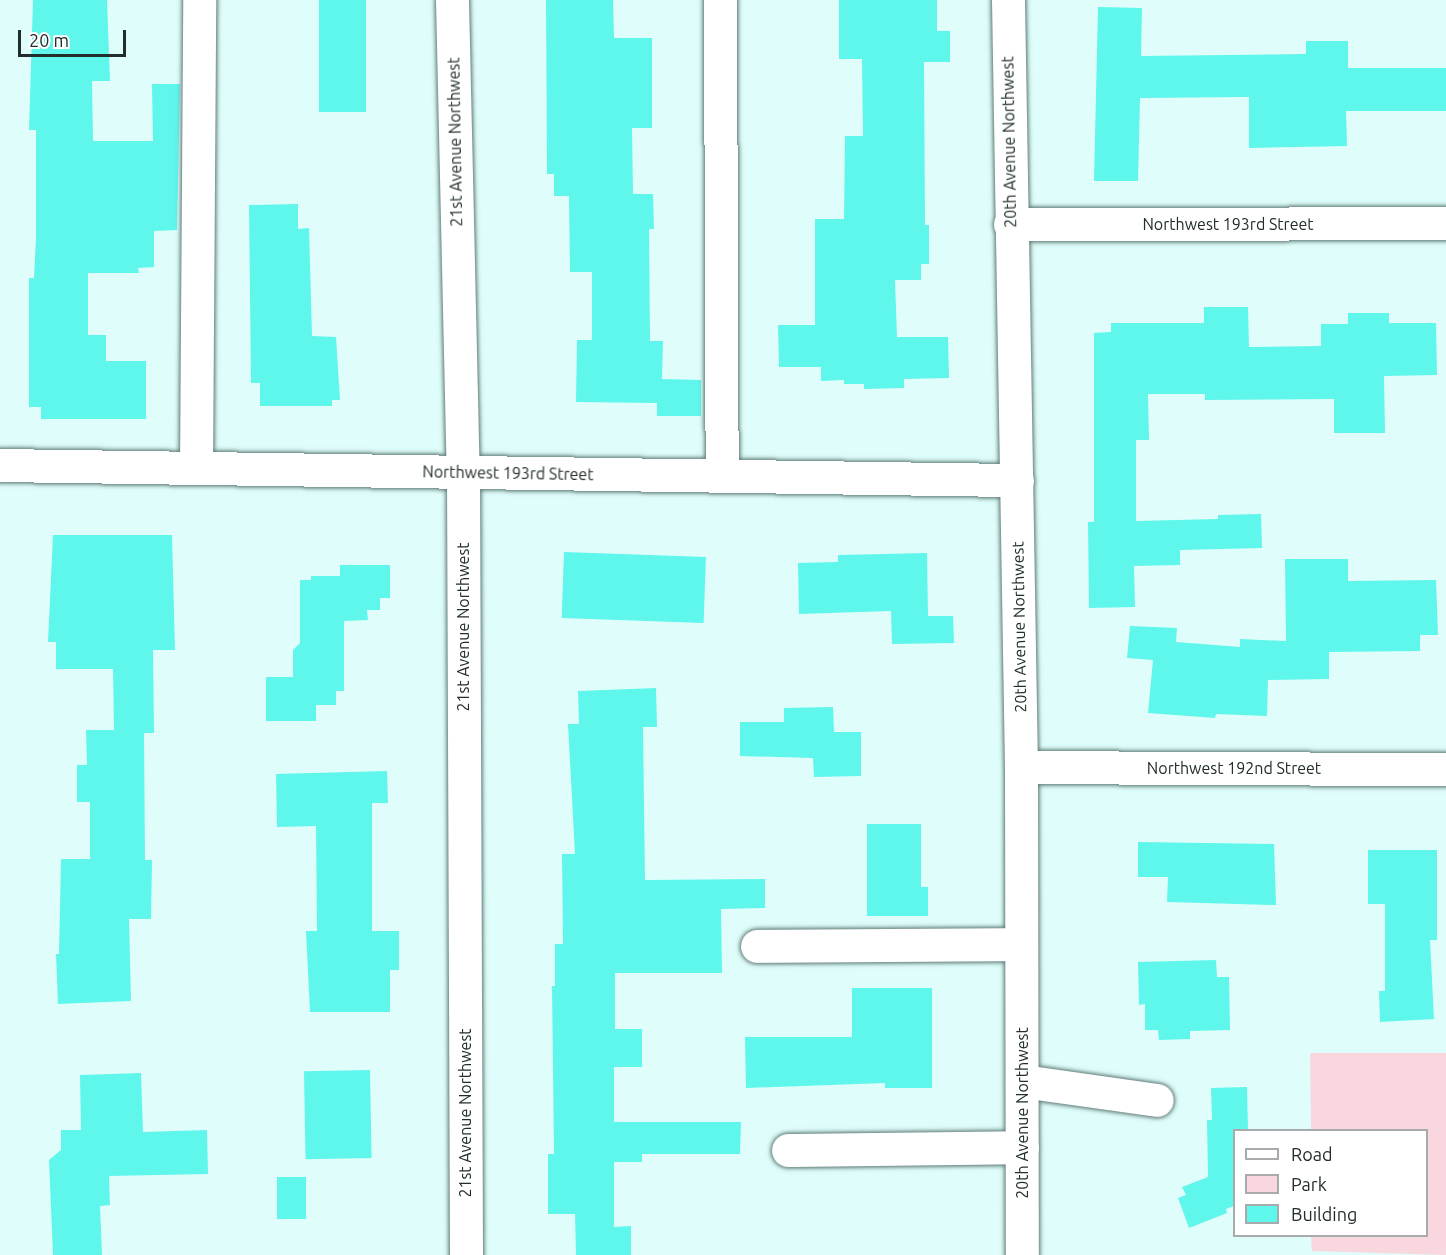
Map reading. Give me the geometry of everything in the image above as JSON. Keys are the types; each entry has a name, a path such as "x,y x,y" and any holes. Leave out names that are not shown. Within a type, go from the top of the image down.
{"street":[{"path":"196,468 199,0"},
{"name":"21st Avenue Northwest","path":"452,0 463,473 466,1255"},
{"path":"720,0 722,476"},
{"name":"20th Avenue Northwest","path":"1008,0 1021,767 1022,1255"},
{"name":"Northwest 193rd Street","path":"1010,224 1446,223"},
{"name":"Northwest 193rd Street","path":"0,465 1017,480"},
{"name":"Northwest 192nd Street","path":"1021,767 1446,769"},
{"path":"757,946 1021,944"},
{"path":"1022,1081 1157,1100"},
{"path":"788,1150 1022,1147"}],"green space":[{"path":"1310,1053 1446,1053 1446,1255 1312,1251 1311,1237 1428,1237 1428,1129 1311,1129"}],"building":[{"path":"33,0 107,0 110,81 92,81 93,141 153,141 152,84 180,84 177,230 154,231 154,267 138,268 139,273 88,273 88,335 106,335 106,361 146,361 146,419 41,419 41,407 29,407 29,278 34,278 36,238 36,130 29,130"},
{"path":"319,0 366,0 366,112 319,112"},
{"path":"546,0 613,0 614,38 652,38 652,128 632,128 633,194 653,194 654,229 649,229 650,341 663,341 662,379 701,380 701,416 657,416 657,403 576,402 577,340 592,340 592,272 570,272 569,196 554,196 554,174 547,174"},
{"path":"839,0 937,0 937,31 950,31 950,62 924,62 925,225 929,225 929,264 921,264 921,280 895,280 897,337 948,337 949,378 904,379 904,388 864,389 864,384 844,384 844,380 821,381 821,367 779,367 778,325 815,325 815,219 844,219 845,136 863,136 862,59 839,59"},
{"path":"1098,7 1142,8 1141,56 1306,54 1306,41 1348,41 1348,68 1446,68 1446,111 1346,111 1347,146 1249,148 1249,97 1140,98 1138,181 1094,181"},
{"path":"298,204 298,229 309,228 312,336 336,337 340,400 332,400 332,406 260,406 260,383 251,383 249,205"},
{"path":"1204,307 1248,307 1249,347 1321,346 1321,324 1348,324 1348,313 1389,313 1389,323 1436,323 1437,375 1384,376 1385,433 1334,433 1334,399 1205,400 1205,394 1148,394 1149,440 1136,440 1136,521 1218,519 1218,515 1261,514 1262,548 1180,550 1180,565 1134,566 1135,607 1089,608 1088,522 1094,522 1094,333 1111,332 1111,323 1204,323"},
{"path":"53,535 172,535 175,650 153,650 154,733 144,733 145,860 152,860 151,919 129,919 131,1001 58,1004 56,954 59,954 61,859 90,859 90,802 77,802 77,765 87,765 86,730 114,730 113,669 56,669 56,642 48,642"},
{"path":"564,552 706,557 704,623 562,618"},
{"path":"927,553 928,616 953,616 954,643 892,644 891,611 799,614 798,563 838,562 838,555"},
{"path":"1285,559 1348,559 1348,581 1436,580 1438,635 1420,635 1420,651 1329,652 1329,679 1268,680 1267,716 1216,714 1215,718 1148,713 1153,660 1127,658 1130,626 1177,628 1176,642 1240,647 1240,639 1286,641"},
{"path":"340,565 390,565 390,598 380,598 380,610 367,610 368,620 344,621 344,691 336,691 336,705 316,705 316,721 266,721 266,677 293,677 293,650 300,643 300,580 311,580 311,576 340,576"},
{"path":"656,688 657,727 643,727 645,880 765,879 765,908 721,909 722,973 615,973 615,1029 642,1029 642,1067 614,1067 614,1122 741,1122 740,1154 642,1154 642,1162 614,1162 614,1227 631,1226 631,1255 576,1255 575,1214 548,1214 548,1154 554,1154 552,986 555,986 555,944 563,944 562,854 575,854 568,724 579,724 578,691"},
{"path":"833,707 834,732 861,732 861,776 814,777 813,758 740,756 740,722 784,722 784,708"},
{"path":"387,771 388,803 372,803 372,931 399,931 399,970 390,970 390,1012 310,1012 306,931 317,931 316,826 277,827 276,774"},
{"path":"867,824 921,824 921,887 928,887 928,916 867,916"},
{"path":"1138,842 1274,844 1276,905 1167,902 1168,877 1138,877"},
{"path":"1368,850 1437,850 1437,940 1430,940 1434,1019 1380,1022 1379,991 1385,991 1385,904 1368,904"},
{"path":"1216,960 1217,977 1229,977 1230,1030 1190,1031 1190,1039 1159,1040 1158,1030 1145,1030 1145,1004 1139,1005 1138,962"},
{"path":"852,988 932,988 932,1088 885,1088 885,1083 746,1088 745,1037 852,1037"},
{"path":"370,1070 372,1158 306,1159 304,1071"},
{"path":"141,1073 143,1132 207,1130 208,1174 109,1176 110,1205 100,1206 102,1255 53,1255 49,1160 61,1150 61,1130 81,1130 80,1075"},
{"path":"1247,1087 1248,1129 1233,1129 1233,1206 1226,1209 1227,1213 1189,1228 1178,1198 1186,1195 1182,1187 1208,1177 1207,1120 1212,1120 1211,1088"},
{"path":"277,1177 306,1177 306,1219 277,1219"}]}
